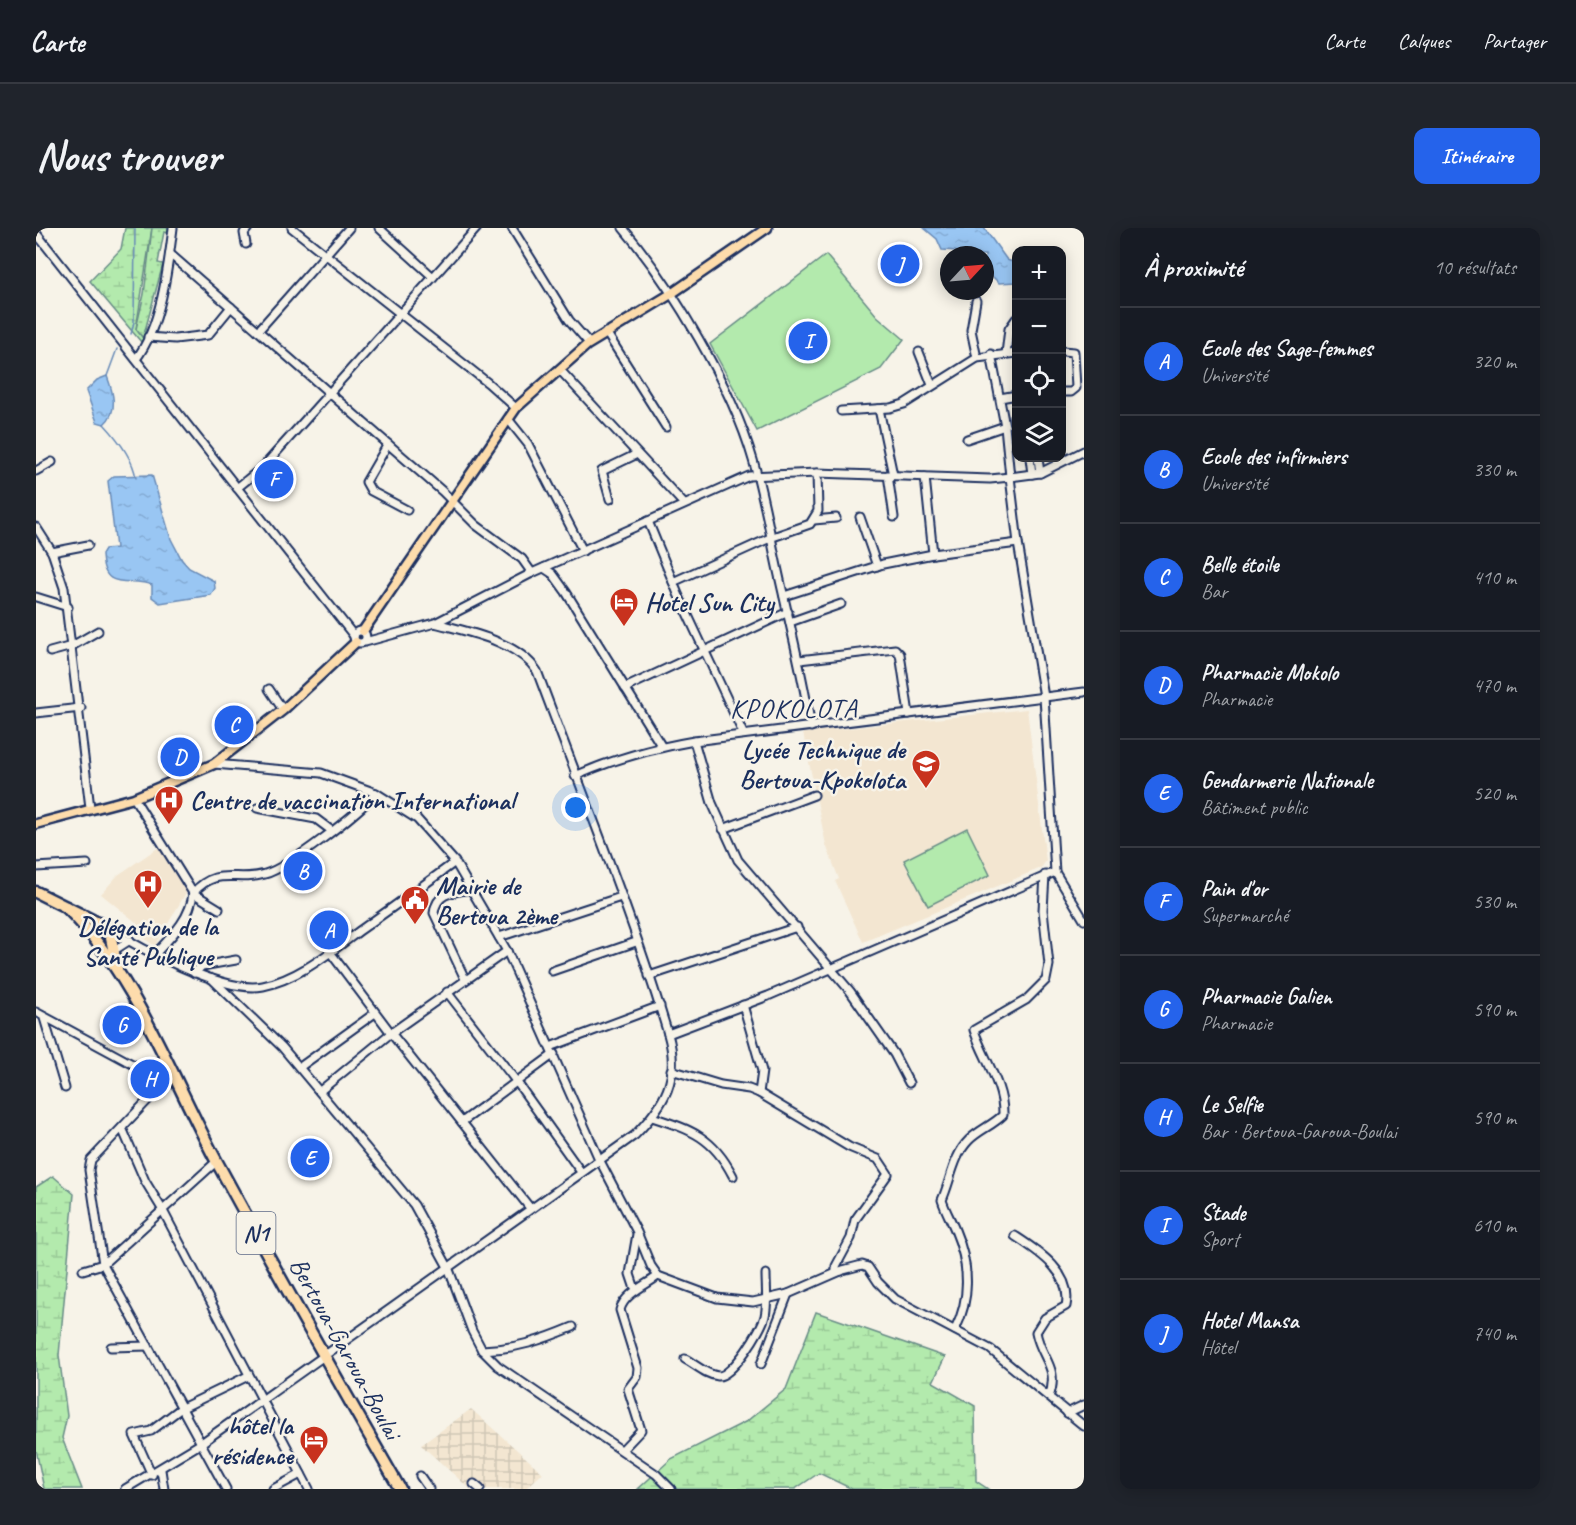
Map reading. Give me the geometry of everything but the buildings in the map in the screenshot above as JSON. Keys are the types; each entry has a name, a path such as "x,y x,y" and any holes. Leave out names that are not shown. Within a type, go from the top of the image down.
{"highway":[{"name":"N1","path":"36,892 106,927"},
{"name":"N1","path":"66,907 94,936"},
{"name":"Bertoua-Garoua-Boulai","path":"106,927 118,974 177,1080 217,1161 400,1489"},
{"name":"Bertoua-Garoua-Boulai","path":"94,936 111,953"}],"main road":[{"path":"363,632 516,408 606,332 671,294 767,228"},
{"path":"36,824 134,798 214,764 283,710 358,640"}],"street":[{"path":"136,359 148,337 167,274 173,228"},
{"path":"246,244 244,233 248,228"},
{"path":"292,228 488,383 516,408"},
{"path":"258,331 349,228"},
{"path":"379,228 433,277"},
{"path":"237,488 264,466 329,392 401,316 477,228"},
{"path":"512,228 569,320 590,344"},
{"path":"622,228 660,275 737,417 757,474 799,660 811,727"},
{"path":"36,233 358,640"},
{"path":"170,254 388,444 476,525 522,560 532,573"},
{"path":"976,301 971,330 977,358"},
{"path":"148,337 175,339 208,335 231,307"},
{"path":"1006,354 1009,329 1012,325"},
{"path":"606,332 666,427"},
{"path":"1066,351 1074,352 1076,388 1071,392 1066,392"},
{"path":"919,352 932,385"},
{"path":"841,411 879,409 904,404 977,358 991,354 1012,353"},
{"path":"991,354 1005,426 1018,543 1044,698 1055,872 1084,920"},
{"path":"560,370 684,504"},
{"path":"1000,398 1012,396"},
{"path":"879,409 890,475 894,517"},
{"path":"508,419 528,444 583,551"},
{"path":"967,439 1005,426"},
{"path":"388,444 366,482 372,491 407,510"},
{"path":"358,640 435,623 532,573 733,481 757,474 1010,477 1036,473 1084,451"},
{"path":"610,499 602,471 637,454"},
{"path":"36,471 52,462"},
{"path":"1032,462 1036,473"},
{"path":"1036,473 1037,462"},
{"path":"673,582 770,538 806,526 814,520 818,511 817,473"},
{"path":"925,477 933,554"},
{"path":"860,517 877,566"},
{"path":"814,520 836,518"},
{"path":"648,521 673,582 743,733"},
{"path":"36,527 52,552 68,607 81,708 90,808"},
{"path":"784,596 877,566 933,554 1018,543"},
{"path":"52,552 88,545"},
{"path":"544,568 553,574 566,592 662,747"},
{"path":"36,597 68,607"},
{"path":"36,604 46,602"},
{"path":"790,622 841,604"},
{"path":"625,688 788,612"},
{"path":"341,618 363,632 386,635"},
{"path":"125,1489 161,1470 200,1444 634,1135 652,1117 665,1099 671,1070 668,1034 660,1006 592,811 575,776 537,671 530,660 511,649 435,623"},
{"path":"50,652 72,646 98,631"},
{"path":"358,640 363,632"},
{"path":"358,640 363,632"},
{"path":"799,660 895,650 900,654 909,714"},
{"path":"269,689 283,710"},
{"path":"575,776 604,763 694,741 743,733 811,727 1084,692"},
{"path":"36,713 81,708"},
{"path":"694,741 712,803 738,860 849,990 894,1054 909,1083"},
{"path":"214,764 321,773 376,793 417,819 455,862 507,951 599,1160 658,1276 717,1298 738,1302 767,1300 788,1294 843,1270"},
{"path":"156,954 180,926 192,904 193,893 200,885 221,875 254,876 272,872 358,813 376,793"},
{"path":"723,830 814,795"},
{"path":"134,798 193,893 219,909"},
{"path":"257,808 316,819 332,831"},
{"path":"94,936 106,927 194,973 212,979 261,987 288,978 330,952 455,862"},
{"path":"36,867 87,864"},
{"path":"668,1034 742,1005 1055,872"},
{"path":"956,1330 966,1303 967,1283 956,1232 942,1200 950,1184 959,1152 970,1139 1004,1115 1004,1103 974,1030 1026,1000 1046,980 1049,965 1043,910 1045,875"},
{"path":"465,979 434,914 435,903 441,897 472,889"},
{"path":"499,937 621,897"},
{"path":"649,976 797,927"},
{"path":"111,953 130,940"},
{"path":"552,970 636,942"},
{"path":"320,1091 391,1033 507,951"},
{"path":"330,952 530,1208"},
{"path":"194,973 202,966 236,960"},
{"path":"212,979 300,1068 414,1205 448,1267 472,1331 482,1350 498,1366 656,1474 671,1489"},
{"path":"447,992 516,1081 581,1172"},
{"path":"742,1005 762,1071 759,1090"},
{"path":"462,1122 552,1050 660,1006"},
{"path":"36,1012 41,1018 65,1088"},
{"path":"300,1068 375,1012"},
{"path":"41,1018 147,1072 177,1080"},
{"path":"671,1070 721,1085 759,1090 849,1147 878,1159 888,1174 855,1220 851,1238 836,1266 836,1272 862,1265 868,1267 878,1282 895,1299 990,1349 1084,1426"},
{"path":"165,1078 89,1164 103,1264 180,1409 226,1489"},
{"path":"652,1117 698,1134 714,1145 733,1176"},
{"path":"122,1128 145,1181 162,1209 309,1489"},
{"path":"83,1270 103,1264 217,1161"},
{"path":"634,1286 630,1274 637,1232"},
{"path":"1015,1236 1048,1258 1056,1269 1068,1298 1066,1306 1045,1318 1036,1332 1052,1370 1053,1385 1049,1397"},
{"path":"685,1359 718,1376 730,1371 763,1322 767,1300 766,1274"},
{"path":"622,1450 641,1430 628,1389 637,1377 638,1368 620,1310 622,1303 628,1297 658,1276"},
{"path":"761,1364 788,1294"},
{"path":"482,1350 511,1349 533,1344 573,1327"},
{"path":"111,1347 148,1346"},
{"path":"152,1475 134,1435 157,1428 180,1409 248,1376"},
{"path":"1067,1413 1084,1405"},
{"path":"161,1470 164,1489"},
{"path":"273,1489 301,1474"},
{"path":"420,1476 429,1489"}],"shaded area":[{"name":"Lycée Technique de Bertoua-Kpokolota","path":"1027,709 1046,861 1041,868 863,942 835,881 839,879 826,845 803,733"},
{"name":"Délégation de la Santé Publique","path":"159,847 187,891 155,946 132,930 137,923 101,894 118,875"},
{"path":"471,1409 543,1473 525,1489 470,1489 421,1445"}],"green space":[{"path":"125,228 152,228 136,329 143,338 142,343 90,281 121,249"},
{"path":"152,228 170,228 169,233 164,232 158,263 163,264 143,338 136,329 144,294"},
{"path":"826,255 877,316 904,339 881,369 757,431 710,344"},
{"path":"967,828 990,875 928,906 904,860"},
{"path":"53,1176 74,1194 59,1355 67,1416 62,1438 82,1489 44,1489 36,1450 36,1187"},
{"path":"816,1312 945,1357 933,1382 975,1406 976,1481 988,1489 852,1489 819,1473 795,1489 638,1489 671,1459 747,1421 786,1389"}],"water":[{"path":"924,228 984,228 1007,260 1012,262 1012,282 999,283 994,278 994,246 940,246 937,239"},
{"path":"107,376 113,395 113,407 109,419 104,424 97,422 86,391 97,380"},
{"path":"152,475 171,539 189,568 214,581 215,588 211,595 160,603 152,597 152,585 119,581 107,574 102,554 105,549 116,548 108,481 114,476"}],"waterway":[{"path":"131,334 134,322 135,228"},
{"path":"107,376 117,349"},
{"path":"104,424 128,456 136,478"}],"place":[{"name":"Hotel Mansa","path":"900,264"},
{"name":"Stade","path":"808,341"},
{"name":"Pain d'or","path":"274,479"},
{"name":"Hotel Sun City","path":"624,628"},
{"name":"Belle étoile","path":"234,725"},
{"name":"Pharmacie Mokolo","path":"180,757"},
{"name":"Lycée Technique de Bertoua-Kpokolota","path":"926,790"},
{"name":"Centre de vaccination International","path":"169,826"},
{"name":"Ecole des infirmiers","path":"303,871"},
{"name":"Délégation de la Santé Publique","path":"148,910"},
{"name":"Mairie de Bertoua 2ème","path":"415,926"},
{"name":"Ecole des Sage-femmes","path":"329,930"},
{"name":"Pharmacie Galien","path":"122,1025"},
{"name":"Le Selfie","path":"150,1079"},
{"name":"Gendarmerie Nationale","path":"310,1158"},
{"name":"hôtel la résidence","path":"314,1466"}],"district":[{"name":"KPOKOLOTA","path":"794,708"}]}
